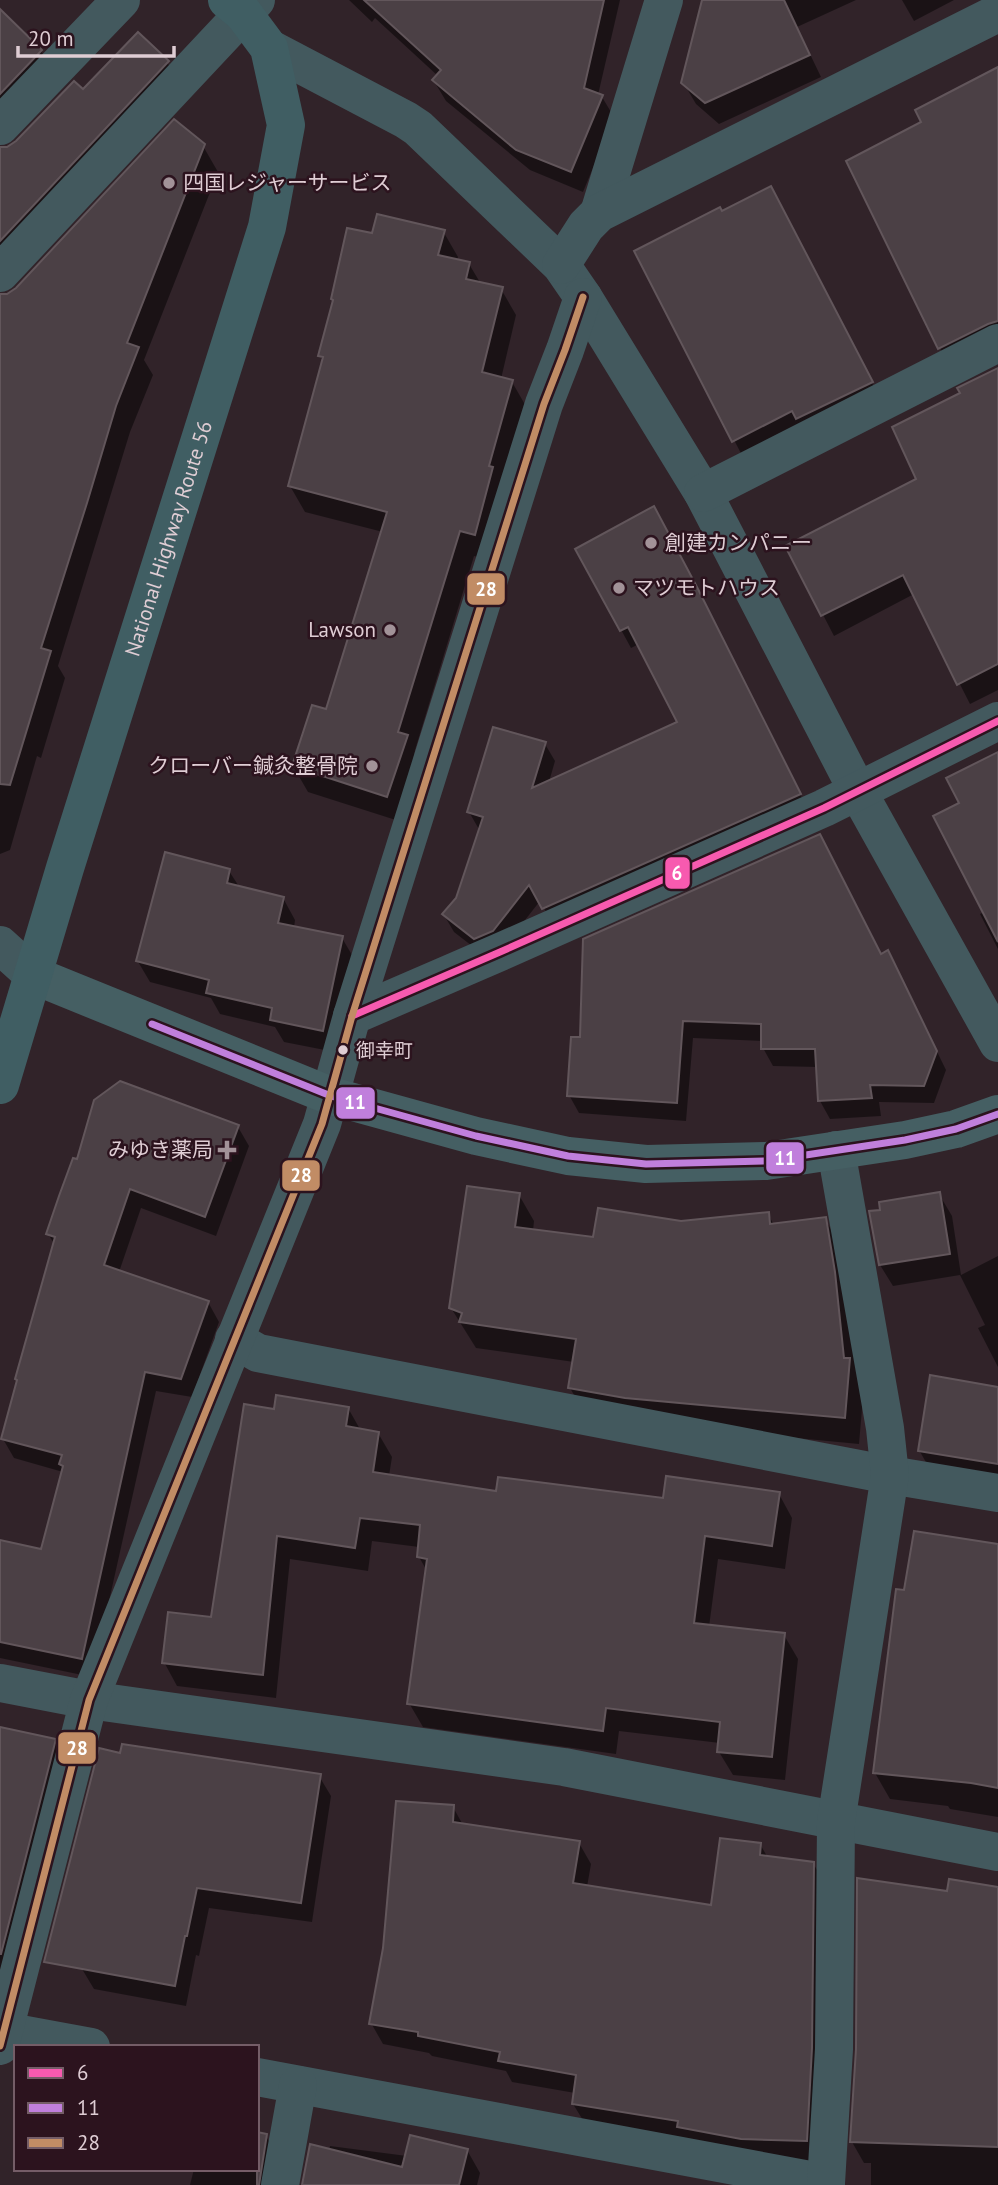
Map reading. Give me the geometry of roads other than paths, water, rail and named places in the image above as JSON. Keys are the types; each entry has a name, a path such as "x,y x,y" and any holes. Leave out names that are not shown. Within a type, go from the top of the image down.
{"highway":[{"name":"National Highway Route 56","path":"0,1086 267,227 286,125 269,48 242,4"}],"main road":[{"path":"33,975 331,1096 476,1136 568,1156 646,1164 766,1161 905,1140 956,1129 998,1114"}],"street":[{"path":"0,126 121,0"},
{"path":"599,213 664,0"},
{"path":"0,273 242,4"},
{"path":"561,265 586,226 599,213 998,13"},
{"path":"269,48 418,128 561,265 703,493 857,790 998,1043"},
{"path":"69,2045 2,2039 89,1700 322,1124 352,1016 544,404 583,297"},
{"path":"703,493 998,343"},
{"path":"352,1016 538,936 824,807 998,721"},
{"path":"0,945 33,975"},
{"path":"259,2077 826,2184 834,2049 836,1822 890,1475 885,1428 836,1150"},
{"path":"234,1339 258,1353 890,1475 998,1493"},
{"path":"0,1683 89,1700 564,1767 998,1852"},
{"path":"280,2185 298,2085"}],"place":[{"name":"四国レジャーサービス","path":"169,183"},
{"name":"創建カンパニー","path":"651,543"},
{"name":"マツモトハウス","path":"619,588"},
{"name":"Lawson","path":"390,630"},
{"name":"クローバー鍼灸整骨院","path":"372,766"},
{"name":"御幸町","path":"343,1050"},
{"name":"みゆき薬局","path":"227,1150"}]}
